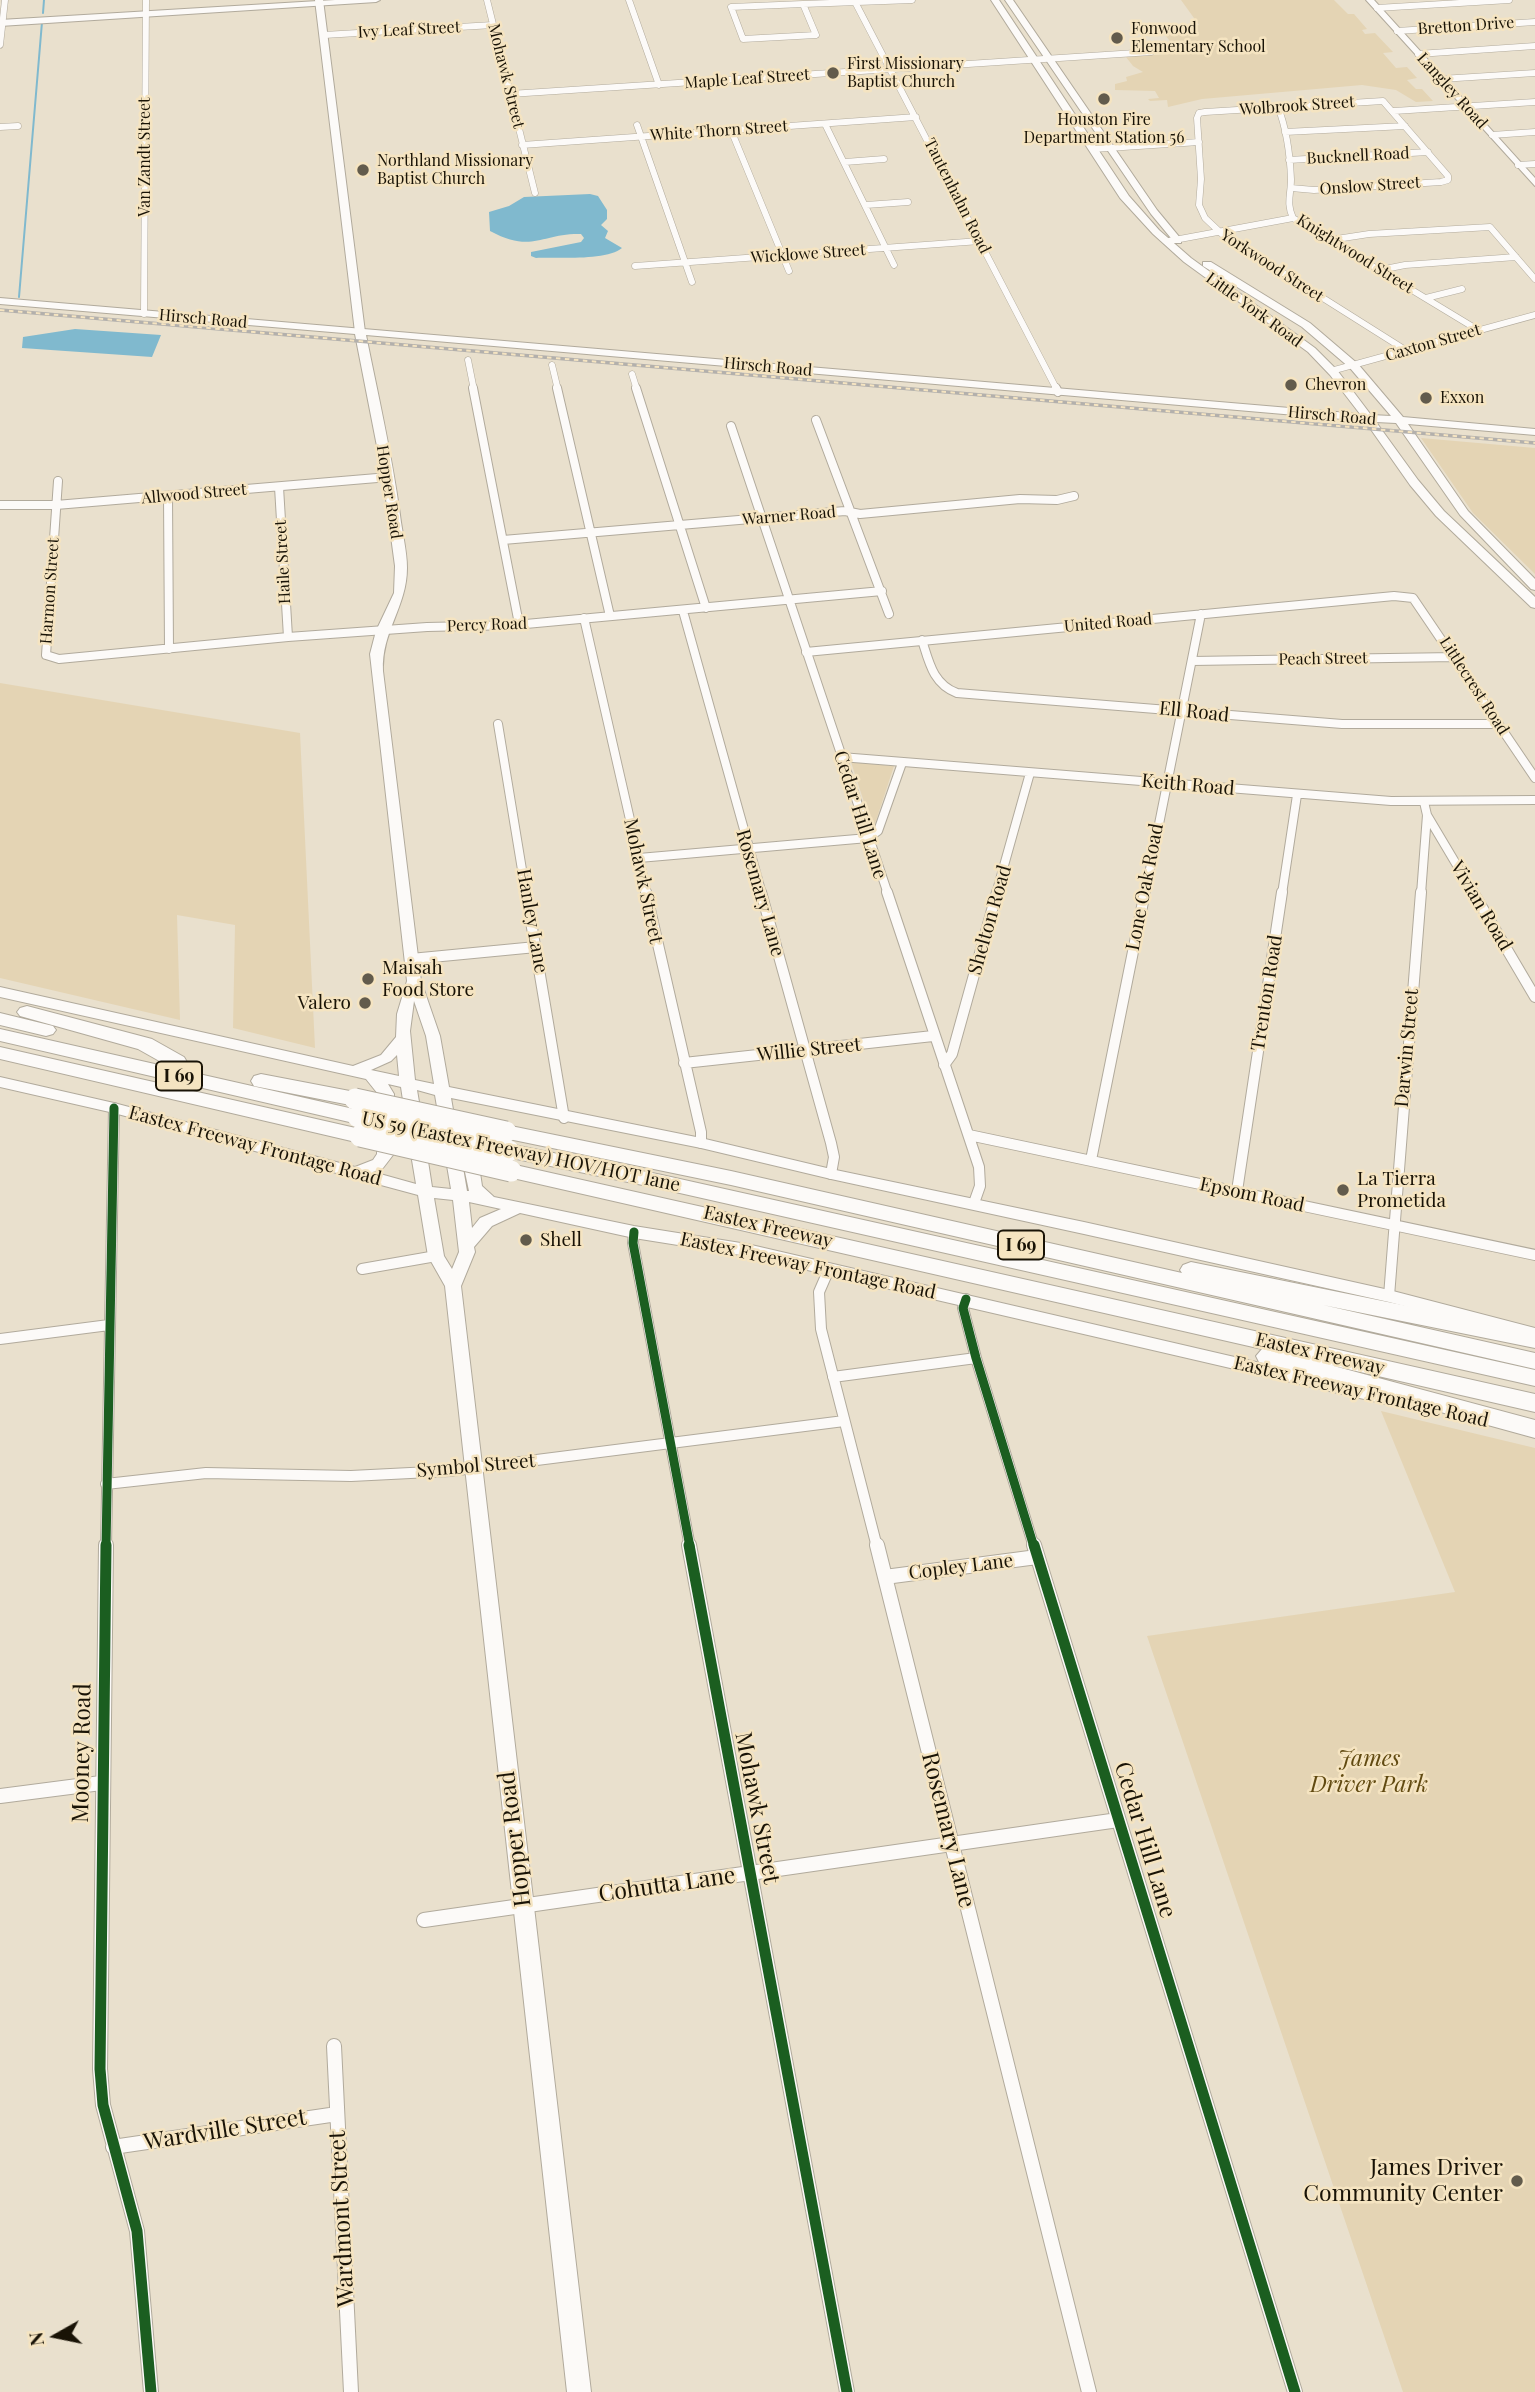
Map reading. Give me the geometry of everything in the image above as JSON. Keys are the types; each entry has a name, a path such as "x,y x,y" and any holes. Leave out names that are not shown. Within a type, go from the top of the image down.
{"highway":[{"path":"0,1004 145,1044 177,1062"},
{"name":"Eastex Freeway","path":"0,1019 177,1062 357,1118 509,1151 1164,1318 1535,1403"},
{"name":"US 59 (Eastex Freeway) HOV/HOT lane","path":"0,1034 357,1118"},
{"name":"Eastex Freeway","path":"0,1053 222,1102 357,1118 509,1151 731,1178 1535,1361"},
{"path":"0,1064 222,1102"},
{"name":"US 59 (Eastex Freeway) HOV/HOT lane","path":"509,1151 662,1182 1535,1378"},
{"path":"1066,1255 1125,1258 1535,1337"},
{"path":"1164,1318 1196,1336 1535,1431"}],"main road":[{"path":"221,7 301,0"},
{"path":"1,21 146,7 221,7 376,0"},
{"name":"Little York Road","path":"995,0 1117,186 1164,243 1317,355 1368,419 1406,474 1438,512 1497,565 1535,604"},
{"name":"Little York Road","path":"1009,0 1109,148 1176,240 1221,273 1306,325 1354,366 1401,422 1464,513 1535,586"},
{"path":"1060,99 1075,98"},
{"path":"1117,186 1135,185"},
{"path":"1134,209 1151,208"},
{"name":"Hirsch Road","path":"0,301 1535,432"},
{"name":"Hopper Road","path":"360,332 388,477 401,580 397,602 382,631 376,654 377,671 414,981 433,1036 467,1252 453,1286"},
{"path":"1406,474 1437,472"},
{"name":"Hopper Road","path":"414,981 402,1015 409,1084 423,1191 436,1256 453,1286 579,2392"},
{"path":"0,992 370,1076 564,1118 701,1143 1389,1296 1535,1337"},
{"path":"352,1072 386,1058 404,1037"},
{"path":"355,1173 378,1164 384,1155 386,1094 380,1083 370,1076"},
{"name":"Eastex Freeway Frontage Road","path":"0,1082 114,1108 423,1191 460,1195 634,1232 747,1250 1535,1431"},
{"path":"490,1102 470,1117 467,1141 475,1188 484,1198 497,1205"},
{"path":"466,1246 486,1222 517,1208"}],"street":[{"path":"0,45 5,0"},
{"name":"Mohawk Street","path":"487,0 535,193"},
{"path":"629,0 659,85"},
{"path":"803,3 816,35 743,39 731,7 803,3 912,0"},
{"name":"Langley Road","path":"1370,0 1535,183"},
{"path":"1377,8 1509,0"},
{"name":"Hopper Road","path":"320,2 360,332"},
{"name":"Tautenhahn Road","path":"855,2 1058,392"},
{"name":"Van Zandt Street","path":"144,314 146,7"},
{"name":"Bretton Drive","path":"1397,30 1535,22"},
{"name":"Ivy Leaf Street","path":"324,35 493,25"},
{"path":"1418,54 1535,47"},
{"name":"Maple Leaf Street","path":"510,94 1151,52"},
{"path":"1441,79 1535,73"},
{"name":"Wolbrook Street","path":"1211,111 1383,101 1394,111"},
{"path":"1394,111 1535,102"},
{"name":"Knightwood Street","path":"1278,107 1289,160 1291,188 1287,208 1293,218 1478,330"},
{"name":"Yorkwood Street","path":"1211,111 1199,113 1197,118 1201,179 1199,205 1205,218 1218,232 1407,351"},
{"path":"1394,111 1428,152"},
{"name":"White Thorn Street","path":"522,145 916,117"},
{"path":"825,124 894,265"},
{"path":"637,125 692,282"},
{"path":"0,127 18,126"},
{"path":"1285,132 1405,126"},
{"path":"732,131 789,271"},
{"path":"1492,135 1535,132"},
{"path":"1093,149 1199,142"},
{"name":"Bucknell Road","path":"1289,160 1428,152"},
{"name":"Onslow Street","path":"1291,188 1314,190 1448,180 1448,176 1428,152"},
{"path":"845,162 884,159"},
{"path":"1518,165 1535,164"},
{"path":"866,205 908,202"},
{"path":"1164,243 1293,218"},
{"path":"1330,240 1369,234 1490,227 1535,279"},
{"name":"Wicklowe Street","path":"635,266 980,241"},
{"path":"1380,270 1405,265 1516,257"},
{"path":"1426,298 1462,289"},
{"name":"Caxton Street","path":"1331,371 1535,315"},
{"path":"468,360 519,624"},
{"path":"552,365 593,533 610,616"},
{"path":"632,374 706,608"},
{"path":"816,420 889,614"},
{"name":"Cedar Hill Lane","path":"731,426 933,1036 969,1135 981,1180 974,1203"},
{"name":"Allwood Street","path":"0,505 56,505 388,477"},
{"name":"Harmon Street","path":"58,481 46,655 59,659 92,656"},
{"name":"Haile Street","path":"279,487 288,638"},
{"path":"168,496 169,649"},
{"name":"Warner Road","path":"503,540 845,511 860,514 1020,499 1057,500 1074,496"},
{"name":"Percy Road","path":"92,656 288,638 683,611 882,591"},
{"name":"United Road","path":"806,652 1394,596 1410,597"},
{"name":"Littlecrest Road","path":"1410,597 1421,606 1535,778"},
{"name":"Rosemary Lane","path":"683,611 746,848 834,1157 831,1174"},
{"name":"Lone Oak Road","path":"1091,1160 1201,614"},
{"name":"Mohawk Street","path":"584,618 701,1132 701,1143"},
{"name":"Ell Road","path":"922,640 937,680 951,691 1342,724 1499,724"},
{"name":"Peach Street","path":"1192,661 1455,657"},
{"name":"Hanley Lane","path":"498,724 564,1118"},
{"name":"Keith Road","path":"841,757 1297,795 1424,802 1535,800"},
{"path":"639,858 868,838 878,831 902,762"},
{"name":"Shelton Road","path":"944,1065 952,1054 1030,773"},
{"name":"Trenton Road","path":"1237,1191 1297,795"},
{"name":"Darwin Street","path":"1389,1296 1427,816 1424,802"},
{"name":"Vivian Road","path":"1427,816 1535,997"},
{"path":"411,959 536,947"},
{"name":"Willie Street","path":"684,1063 933,1036"},
{"name":"Mooney Road","path":"114,1108 101,1783 100,2069 103,2105 137,2231 151,2392"},
{"name":"Epsom Road","path":"969,1135 1535,1255"},
{"name":"Mohawk Street","path":"634,1232 632,1243 847,2392"},
{"path":"362,1269 436,1256"},
{"name":"Rosemary Lane","path":"829,1269 819,1292 818,1310 833,1377 886,1577 1089,2392"},
{"name":"Cedar Hill Lane","path":"966,1299 963,1308 976,1358 1295,2392"},
{"path":"0,1339 110,1325"},
{"path":"833,1377 976,1358"},
{"name":"Symbol Street","path":"106,1484 206,1472 351,1476 473,1468 844,1421"},
{"name":"Copley Lane","path":"886,1577 1037,1557"},
{"path":"0,1796 101,1783"},
{"name":"Cohutta Lane","path":"424,1920 1118,1820"},
{"name":"Wardmont Street","path":"334,2046 351,2392"},
{"name":"Wardville Street","path":"113,2147 337,2114"}],"green space":[{"path":"1181,0 1334,0 1348,14 1354,14 1367,29 1362,30 1365,34 1375,33 1393,52 1383,53 1396,68 1407,67 1417,78 1407,80 1416,89 1422,89 1433,101 1416,102 1396,90 1362,85 1202,99 1168,107 1167,100 1148,99 1159,98 1155,91 1115,90 1115,84 1127,81 1126,77 1143,72 1133,66 1126,57 1179,53 1159,27 1199,25"},
{"path":"1421,438 1535,448 1535,574 1473,513"},
{"path":"0,683 300,733 315,1048 233,1028 235,925 177,915 180,1020 0,978"},
{"path":"851,762 894,766 873,830"},
{"name":"James Driver Park","path":"1381,1411 1535,1448 1535,2392 1403,2392 1147,1636 1455,1592"}],"water":[{"path":"590,194 598,196 607,210 607,219 601,225 608,231 605,238 622,248 615,252 594,257 536,258 531,256 531,252 581,242 584,238 581,234 527,242 505,238 490,231 489,212 509,206 524,197"},
{"path":"75,329 161,335 152,357 22,348 23,337"}],"waterway":[{"path":"43,13 44,0"},
{"path":"19,297 42,22"}],"railway":[{"path":"0,310 1535,443"}],"cycle path":[{"path":"114,1108 101,1783 100,2069 103,2105 137,2231 151,2392"},
{"path":"634,1232 633,1243 847,2392"},
{"path":"966,1299 963,1308 976,1358 1295,2392"}],"place":[{"name":"Fonwood Elementary School","path":"1117,38"},
{"name":"First Missionary Baptist Church","path":"833,73"},
{"name":"Houston Fire Department Station 56","path":"1104,99"},
{"name":"Northland Missionary Baptist Church","path":"363,170"},
{"name":"Chevron","path":"1291,385"},
{"name":"Exxon","path":"1426,398"},
{"name":"Maisah Food Store","path":"368,979"},
{"name":"Valero","path":"365,1003"},
{"name":"La Tierra Prometida","path":"1343,1190"},
{"name":"Shell","path":"526,1240"},
{"name":"James Driver Community Center","path":"1517,2181"}]}
